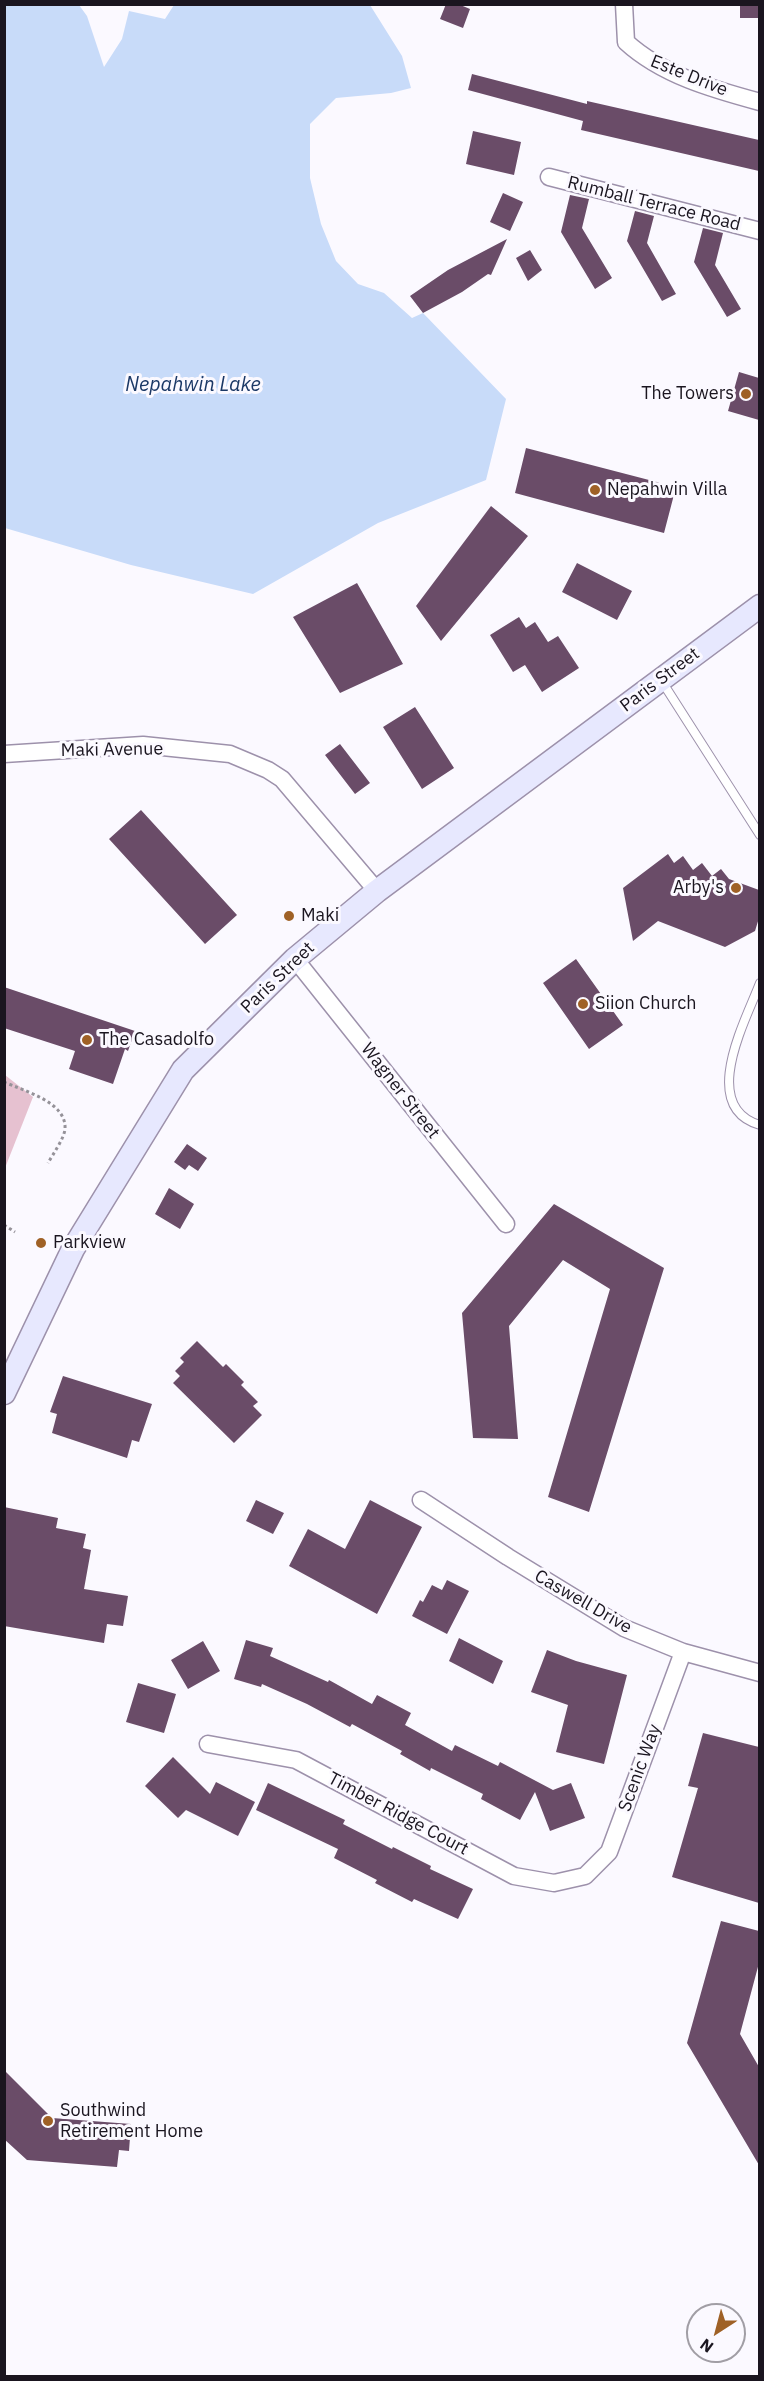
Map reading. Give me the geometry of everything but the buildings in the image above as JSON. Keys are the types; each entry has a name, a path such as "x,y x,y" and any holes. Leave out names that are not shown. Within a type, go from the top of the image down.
{"main road":[{"name":"Paris Street","path":"4,1393 73,1249 183,1070 295,959 377,891 759,606"}],"street":[{"name":"Este Drive","path":"624,4 626,42 643,57 675,75 759,102"},
{"name":"Rumball Terrace Road","path":"549,177 759,231"},
{"name":"Maki Avenue","path":"4,754 143,745 230,754 282,779 377,891"},
{"name":"Wagner Street","path":"295,959 506,1224"},
{"name":"Caswell Drive","path":"421,1500 624,1628 683,1652 759,1674"},
{"name":"Scenic Way","path":"585,1876 609,1852 683,1652"},
{"name":"Timber Ridge Court","path":"208,1744 296,1760 514,1876 554,1883 585,1876"}],"lane":[{"path":"660,680 759,834"},
{"path":"759,983 729,1066 728,1094 734,1106 745,1118 759,1125"}],"path":[{"path":"4,1082 51,1104 62,1116 65,1130 48,1163"},
{"path":"4,1225 15,1232"}],"shaded area":[{"path":"5,1075 33,1097 5,1168"}],"water":[{"name":"Nepahwin Lake","path":"4,5 79,5 87,16 104,67 122,39 129,11 165,19 174,5 370,5 402,56 411,88 391,93 336,98 310,124 310,178 321,224 336,261 358,284 384,293 412,318 423,313 506,399 486,480 378,523 253,594 131,565 5,528"}],"place":[{"name":"The Towers","path":"746,394"},
{"name":"Nepahwin Villa","path":"595,490"},
{"name":"Arby's","path":"736,888"},
{"name":"Maki","path":"289,916"},
{"name":"Siion Church","path":"583,1004"},
{"name":"The Casadolfo","path":"87,1040"},
{"name":"Parkview","path":"41,1243"},
{"name":"Southwind Retirement Home","path":"48,2121"}]}
